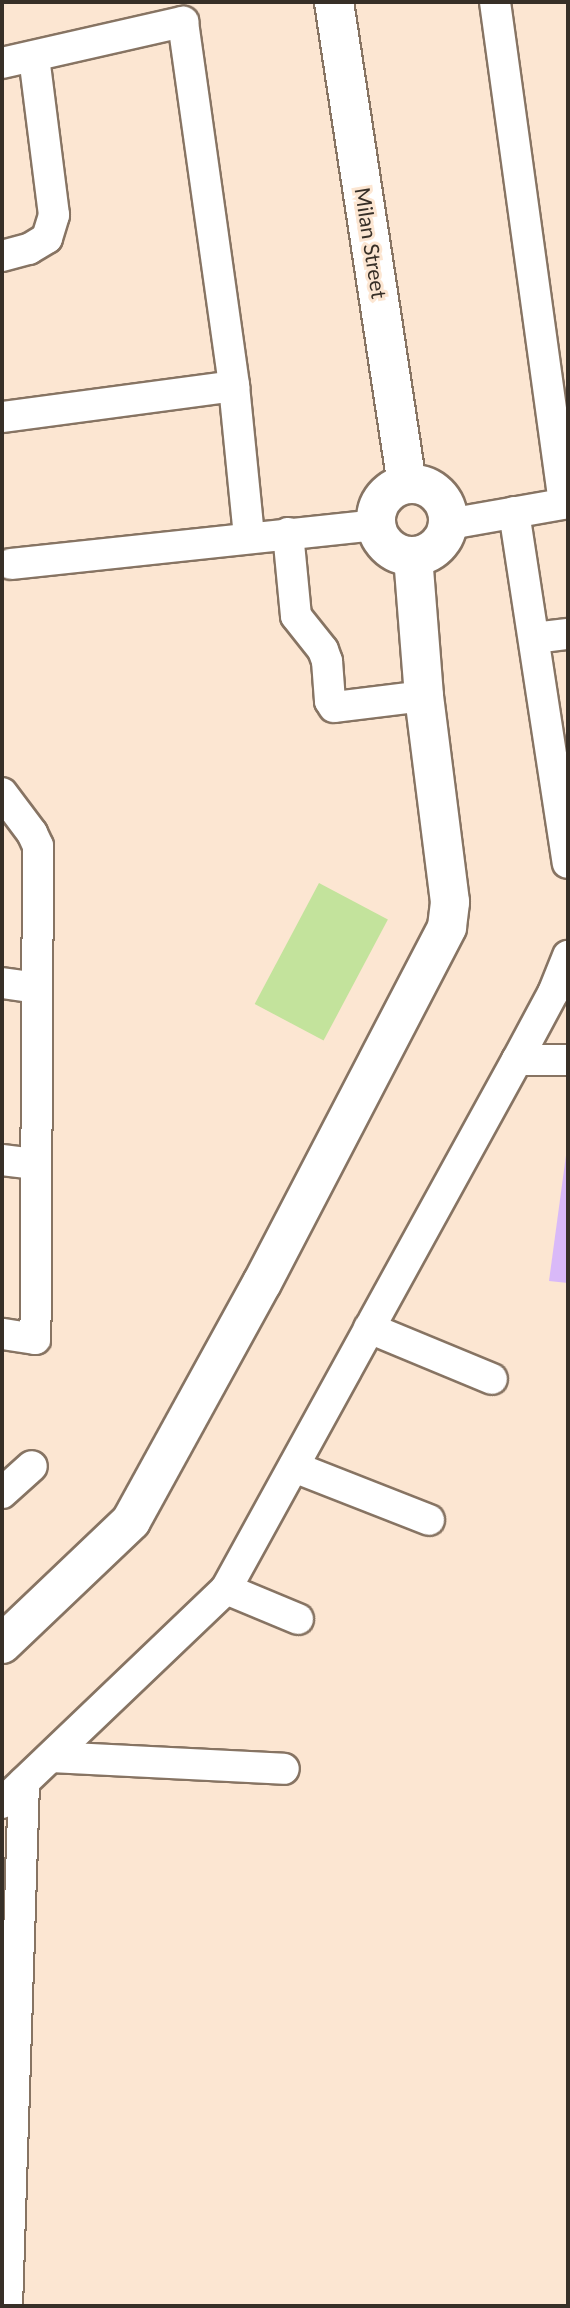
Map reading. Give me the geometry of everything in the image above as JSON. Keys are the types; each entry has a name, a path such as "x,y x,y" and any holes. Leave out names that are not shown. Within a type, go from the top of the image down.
{"street":[{"name":"Milan Street","path":"334,2 407,484"},
{"path":"449,524 566,503 495,2"},
{"path":"2,63 183,22 234,386 249,537"},
{"path":"2,256 29,249 47,237 54,215 34,56"},
{"path":"2,418 234,386"},
{"path":"407,484 423,485 437,494 447,508 449,524 440,543 423,554 413,556 389,547 377,525 380,503 387,494 407,484"},
{"path":"514,512 534,638 562,766 568,863"},
{"path":"11,565 377,525"},
{"path":"288,533 296,616 323,650 327,661 330,701 334,707 424,696"},
{"path":"2,1644 131,1521 262,1283 447,927 450,902 424,696 413,556"},
{"path":"534,638 568,634"},
{"path":"2,1334 36,1339 38,846 32,832 5,801"},
{"path":"2,1803 226,1589 517,1060 568,957"},
{"path":"2,984 37,988"},
{"path":"517,1060 568,1060"},
{"path":"2,1160 36,1164"},
{"path":"369,1328 492,1378"},
{"path":"2,1493 32,1466"},
{"path":"295,1467 429,1520"},
{"path":"226,1589 298,1619"},
{"path":"51,1757 284,1769"},
{"path":"7,2306 24,1782"}],"green space":[{"path":"319,883 388,920 324,1041 255,1004"}],"building":[{"path":"568,1149 568,1283 549,1281"}]}
